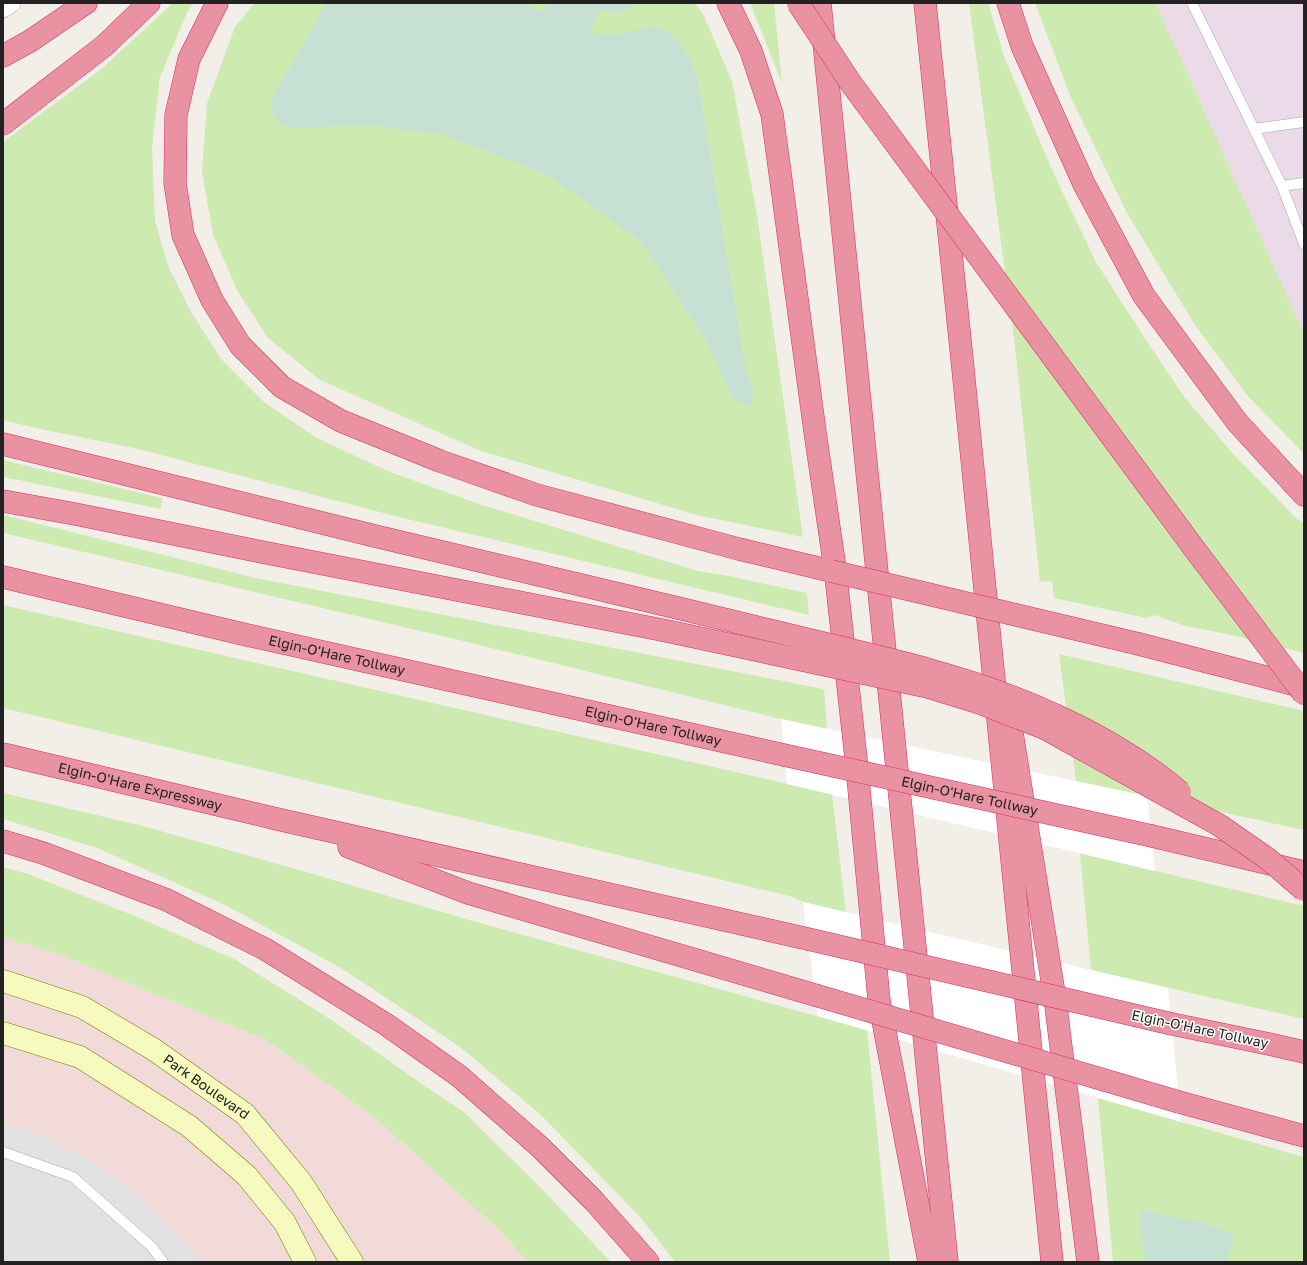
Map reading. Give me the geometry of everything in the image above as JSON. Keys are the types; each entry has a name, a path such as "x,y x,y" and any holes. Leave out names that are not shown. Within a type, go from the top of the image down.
{"highway":[{"path":"3,56 30,41 86,3"},
{"path":"3,124 104,46 148,3"},
{"path":"217,3 189,59 176,115 175,183 183,235 212,300 240,345 282,387 340,421 440,461 537,495 739,549 1140,644 1304,687"},
{"path":"728,3 751,51 772,114 834,568 858,776 879,1000 929,1262"},
{"path":"798,3 850,82 1188,540 1304,694"},
{"path":"820,3 866,475 896,749 947,1262"},
{"path":"925,3 1052,1262"},
{"path":"1008,3 1022,46 1084,184 1144,296 1237,422 1304,495"},
{"path":"3,444 367,534 930,670 982,686 1050,712 1111,744 1161,775 1219,825"},
{"path":"971,456 998,648 1055,999 1088,1262"},
{"path":"3,501 662,630 928,687 980,703 1044,728 1219,825 1268,859 1304,890"},
{"name":"Elgin-O'Hare Tollway","path":"3,577 247,635 1152,836 1304,872"},
{"name":"Elgin-O'Hare Expressway","path":"3,754 277,819"},
{"path":"277,819 468,893 1179,1102 1304,1136"},
{"name":"Elgin-O'Hare Tollway","path":"277,819 808,939 1172,1024 1304,1052"},
{"path":"3,841 43,853 168,900 265,949 387,1025 459,1076 540,1147 594,1201 648,1262"},
{"path":"1269,1044 1304,1061"}],"street":[{"path":"3,8 11,3"},
{"name":"Park Boulevard","path":"3,981 82,1007 153,1049 245,1114 301,1182 352,1262"},
{"path":"3,1033 80,1057 189,1126 247,1176 285,1223 305,1262"}],"lane":[{"path":"1192,3 1282,186 1304,244"},
{"path":"1254,129 1304,122"},
{"path":"1282,186 1304,183"},
{"path":"3,1152 73,1177 152,1247 162,1262"}],"shaded area":[{"path":"1156,3 1304,3 1304,336"},
{"path":"3,937 61,955 266,1040 374,1117 497,1228 528,1262 3,1262"},
{"path":"3,1122 48,1139 100,1166 147,1203 190,1248 200,1262 3,1262"}],"green space":[{"path":"173,3 193,3 187,13 160,77 152,147 155,221 169,268 191,312 222,360 264,402 317,438 390,472 479,504 698,571 729,576 807,593 809,615 399,517 134,448 3,420 3,142 100,70"},
{"path":"254,3 694,3 703,14 732,81 757,215 803,537 697,515 481,451 320,380 268,338 238,292 213,235 202,172 207,103 235,27"},
{"path":"325,3 523,3 542,11 549,3 633,3 632,7 617,13 600,10 589,32 609,36 651,27 668,30 689,56 699,86 745,364 753,396 753,403 748,406 733,399 704,337 641,241 548,175 445,135 369,125 292,128 281,124 272,113 272,97 306,40"},
{"path":"750,3 774,3 782,83"},
{"path":"969,3 988,3 1004,56 1053,172 1096,262 1144,337 1185,398 1236,457 1295,517 1304,524 1304,653 1227,634 1185,626 1155,615 1147,618 1054,598 1052,581 1040,582 1015,347"},
{"path":"1035,3 1156,3 1304,334 1304,454 1247,395 1195,325 1127,213 1071,98"},
{"path":"3,460 162,498 161,509 3,477"},
{"path":"3,515 256,578 824,689 827,729 459,640 3,533"},
{"path":"3,605 832,794 846,912 803,902 793,897 3,708"},
{"path":"1059,654 1304,711 1304,830 1076,781"},
{"path":"3,793 139,825 473,921 867,1030 890,1262 675,1262 641,1218 541,1115 460,1047 341,968 225,905 97,848 3,819"},
{"path":"1080,853 1304,906 1304,1019 1091,970"},
{"path":"3,867 28,874 135,916 234,959 330,1019 464,1112 540,1187 611,1262 528,1262 497,1228 374,1117 266,1040 61,955 3,937"},
{"path":"1098,1098 1304,1157 1304,1262 1113,1262"},
{"path":"1139,1210 1200,1222 1234,1235 1232,1249 1227,1257 1229,1262 1145,1262"}],"pier":[{"path":"781,719 1147,796 1155,871 787,784"},
{"path":"803,902 1168,988 1181,1122 818,1016"}]}
